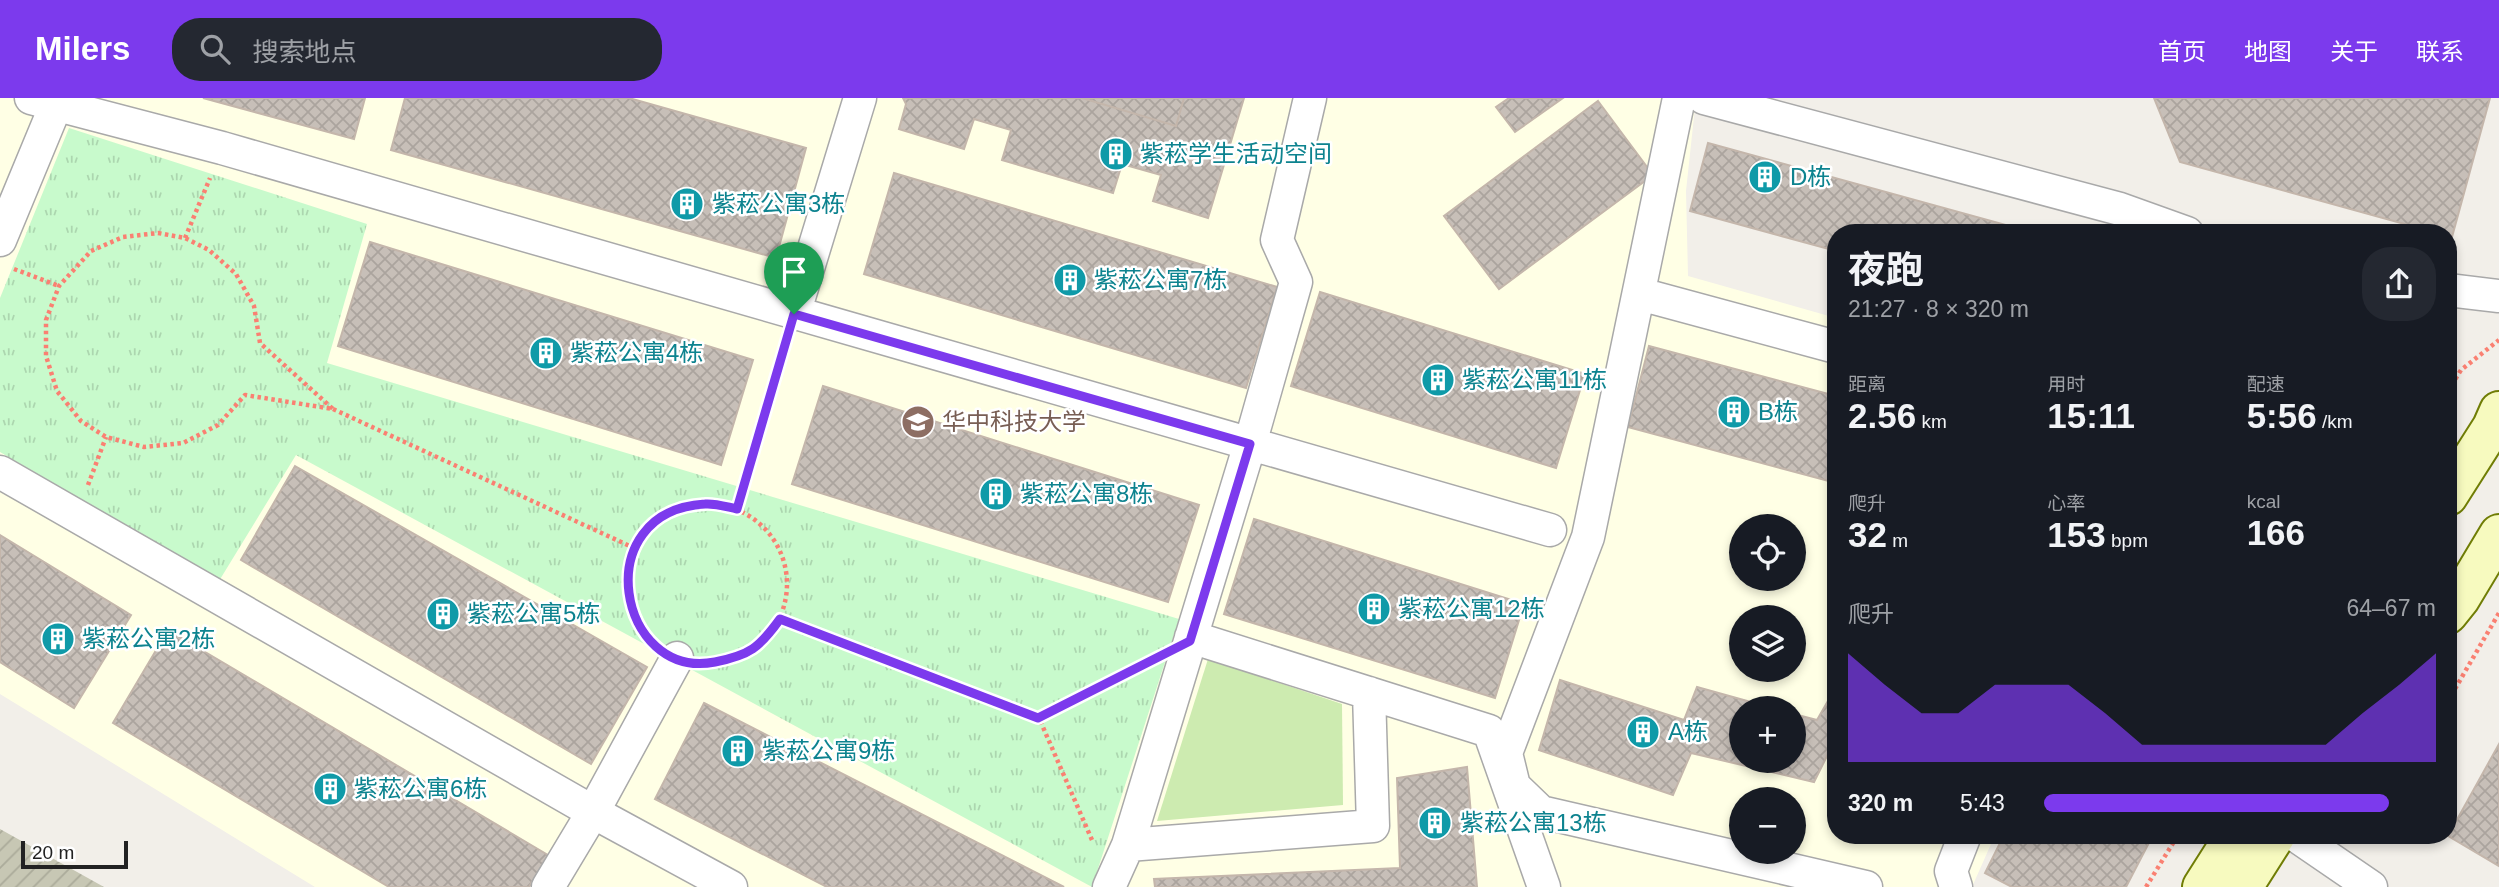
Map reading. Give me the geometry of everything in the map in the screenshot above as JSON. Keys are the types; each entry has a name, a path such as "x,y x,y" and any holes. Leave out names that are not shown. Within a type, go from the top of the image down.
{"main road":[{"path":"2457,482 2492,427 2499,411"},
{"path":"2457,603 2499,534"},
{"path":"2202,887 2229,844"},
{"path":"2243,887 2270,844"}],"street":[{"path":"794,314 860,98"},
{"path":"1110,886 1128,845 1250,444 1296,282 1277,240 1310,98"},
{"path":"1679,98 1588,537 1506,753 1514,786 1541,812 1866,887"},
{"path":"1704,98 2120,209 2162,224"},
{"path":"0,240 44,102 222,148 1550,530"},
{"path":"2457,291 2499,296"},
{"path":"1640,294 1827,345"},
{"path":"0,472 593,812 731,887"},
{"path":"1191,639 1489,731 1544,887"},
{"path":"548,887 593,812 677,658"},
{"path":"1128,845 1373,826 1369,693"},
{"path":"1956,887 1951,871 1962,844"},
{"path":"2308,844 2371,887"}],"path":[{"path":"185,238 222,148"},
{"path":"332,409 260,343 254,306 236,274 209,250 185,238 158,233 123,237 91,251 59,286 46,320 46,356 57,391 81,421 106,436 144,447 183,443 218,425 245,396 332,409 634,548"},
{"path":"12,268 59,286"},
{"path":"737,509 794,314"},
{"path":"2457,376 2461,370 2499,340"},
{"path":"77,515 106,436"},
{"path":"708,503 737,509 757,522 774,538 785,564 788,593 780,619 764,641 741,657 704,664 677,658 660,649 640,630 628,598 627,570 634,548 650,526 680,507 708,503"},
{"path":"2457,685 2499,613"},
{"path":"780,619 1038,718 1110,886"},
{"path":"1038,718 1191,639"},
{"path":"2146,887 2172,844"}],"shaded area":[{"name":"华中科技大学","path":"0,98 1696,98 1686,191 1688,276 1827,315 1827,844 1991,844 1972,887 315,887 0,694"},
{"path":"0,829 104,887 0,887"}],"green space":[{"path":"69,128 367,224 327,363 1179,619 1092,887 296,455 219,581 0,452 0,298"},
{"path":"1208,659 1342,704 1343,805 1157,821"}],"building":[{"path":"203,98 365,98 354,139"},
{"name":"紫菘公寓3栋","path":"405,98 629,98 806,148 776,258 391,150"},
{"name":"紫菘学生活动空间","path":"903,98 1082,98 1176,126 1184,98 1244,98 1208,218 1153,201 1161,175 1122,164 1113,193 1002,160 1011,130 974,119 964,149 899,129 906,104"},
{"name":"紫菘学生活动空间","path":"903,98 1244,98 1208,218 1153,201 1161,175 1122,164 1113,193 1002,160 1011,130 974,119 964,149 899,129 906,104"},
{"path":"1509,98 1563,98 1515,132 1496,107"},
{"path":"2154,98 2490,98 2456,224 2404,224 2180,162"},
{"path":"1598,101 1653,175 1499,289 1444,216"},
{"name":"D栋","path":"1708,143 2002,224 1827,224 1827,249 1690,211"},
{"name":"紫菘公寓7栋","path":"894,173 1277,287 1246,388 864,274"},
{"name":"紫菘公寓4栋","path":"370,242 753,360 721,465 338,346"},
{"name":"紫菘公寓11栋","path":"1320,292 1585,374 1556,468 1291,386"},
{"name":"B栋","path":"1649,346 1827,394 1827,481 1628,427"},
{"name":"紫菘公寓8栋","path":"823,386 1199,505 1168,602 792,484"},
{"name":"紫菘公寓5栋","path":"295,466 647,667 591,764 241,560"},
{"name":"紫菘公寓12栋","path":"1254,519 1524,604 1495,698 1224,614"},
{"name":"紫菘公寓2栋","path":"0,535 131,615 74,708 0,662"},
{"name":"紫菘公寓6栋","path":"168,630 548,855 529,887 389,887 113,723"},
{"name":"A栋","path":"1560,680 1684,720 1697,687 1729,696 1729,762 1691,753 1673,795 1539,750"},
{"name":"紫菘公寓9栋","path":"704,703 1064,887 827,887 655,799"},
{"name":"A栋","path":"1827,703 1827,756 1814,782 1776,773 1806,773 1806,717 1817,720"},
{"path":"2499,744 2499,866 2457,841 2457,820"},
{"name":"紫菘公寓13栋","path":"1467,767 1477,887 1155,887 1154,879 1400,868 1397,778"},
{"path":"2000,844 2148,844 2126,887 2012,887 1985,873"}],"place":[{"name":"紫菘学生活动空间","path":"1116,154"},
{"name":"D栋","path":"1765,177"},
{"name":"紫菘公寓3栋","path":"687,204"},
{"name":"紫菘公寓7栋","path":"1070,280"},
{"name":"紫菘公寓4栋","path":"546,353"},
{"name":"紫菘公寓11栋","path":"1438,380"},
{"name":"B栋","path":"1734,412"},
{"name":"华中科技大学","path":"918,422"},
{"name":"紫菘公寓8栋","path":"996,494"},
{"name":"紫菘公寓12栋","path":"1374,609"},
{"name":"紫菘公寓5栋","path":"443,614"},
{"name":"紫菘公寓2栋","path":"58,639"},
{"name":"A栋","path":"1643,732"},
{"name":"紫菘公寓9栋","path":"738,751"},
{"name":"紫菘公寓6栋","path":"330,789"},
{"name":"紫菘公寓13栋","path":"1435,823"}],"route":[{"path":"794,314 1250,444 1190,641 1038,718 780,619 764,641 741,657 704,664 677,658 660,649 640,630 628,598 627,570 634,548 650,526 680,507 708,503 737,509 794,314"}]}
